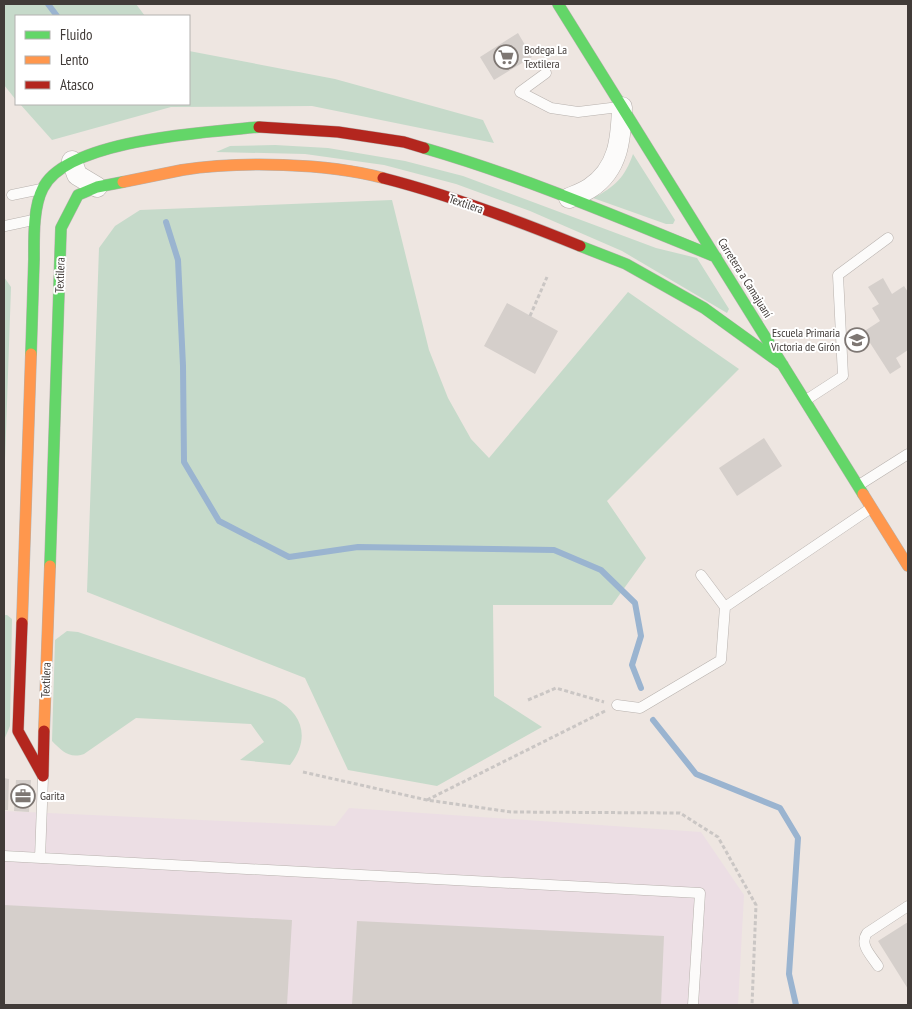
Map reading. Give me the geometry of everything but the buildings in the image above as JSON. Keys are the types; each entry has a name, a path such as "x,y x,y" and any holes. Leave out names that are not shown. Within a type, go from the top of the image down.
{"street":[{"name":"Carretera a Camajuaní","path":"558,4 908,566"},
{"path":"569,198 590,188 603,178 614,162 621,136 622,107"},
{"path":"43,776 18,732 35,219 42,189 52,174 72,161 126,144 192,133 261,127 338,132 404,142 456,156 569,198 716,257"},
{"path":"72,161 77,175 97,187"},
{"name":"Textilera","path":"43,776 61,228 78,195 97,187 184,170 244,165 309,167 358,173 414,186 521,222 626,264 704,308 784,366"},
{"path":"35,219 51,220 61,228"}],"lane":[{"path":"546,73 520,92 550,108 578,112 622,107"},
{"path":"12,195 42,189"},
{"path":"5,226 35,219"},
{"path":"805,401 843,376 838,275 888,238"},
{"path":"858,486 908,454"},
{"path":"725,607 872,507"},
{"path":"617,705 640,708 721,660 725,607 701,575"},
{"path":"40,858 43,776"},
{"path":"4,856 700,893 694,1005"},
{"path":"878,966 864,945 864,939 868,933 908,906"}],"path":[{"path":"530,316 547,277"},
{"path":"528,700 556,688 617,705"},
{"path":"427,800 617,705"},
{"path":"304,772 427,800 511,812 680,813 718,837 756,904 752,1005"}],"shaded area":[{"path":"349,808 701,832 744,895 738,1005 4,1005 4,811 335,826"}],"green space":[{"path":"4,4 136,4 144,15 15,15 15,99 4,85"},
{"path":"190,51 335,79 483,120 494,143 312,106 171,107 52,140 21,105 190,105"},
{"path":"275,145 328,148 405,161 463,176 656,248 697,258 729,309 727,313 622,251 530,211 456,184 384,165 305,154 216,152 230,146"},
{"path":"633,154 675,220 673,224 666,224 593,198 607,190 623,175"},
{"path":"392,200 429,350 448,398 471,439 489,458 628,292 739,369 607,501 646,558 612,605 493,605 494,696 542,727 437,786 348,770 305,678 87,592 99,248 115,226 140,210"},
{"path":"4,277 11,287 4,490"},
{"path":"4,615 12,619 10,726 4,740"},
{"path":"67,631 78,632 275,699 285,705 298,719 302,737 296,756 290,765 240,760 264,742 251,724 136,718 84,754 70,755 66,753 52,741 55,640"}],"waterway":[{"path":"48,4 56,15"},
{"path":"166,222 178,260 183,366 184,462 219,521 289,557 358,547 554,550 601,570 635,603 641,636 632,665 641,688"},
{"path":"653,720 696,774 780,808 798,838 789,974 796,1005"}],"traffic: fast":[{"path":"558,4 863,494"},
{"path":"31,354 34,232 37,204 43,188 57,172 80,158 109,148 175,136 259,127"},
{"path":"424,148 535,185 716,257"},
{"path":"50,566 61,228 78,195 97,187 123,182"},
{"path":"580,246 626,264 704,308 783,365"}],"traffic: slow":[{"path":"123,182 182,170 230,165 283,165 336,169 383,178"},
{"path":"22,623 31,354"},
{"path":"863,494 908,566"},
{"path":"44,731 50,566"}],"traffic: jam":[{"path":"259,127 338,132 404,142 424,148"},
{"path":"383,178 483,209 580,246"},
{"path":"22,623 18,731 43,776 44,731"}],"place":[{"name":"Bodega La Textilera","path":"506,57"},
{"name":"Escuela Primaria Victoria de Girón","path":"857,340"},
{"name":"Garita","path":"23,796"}]}
